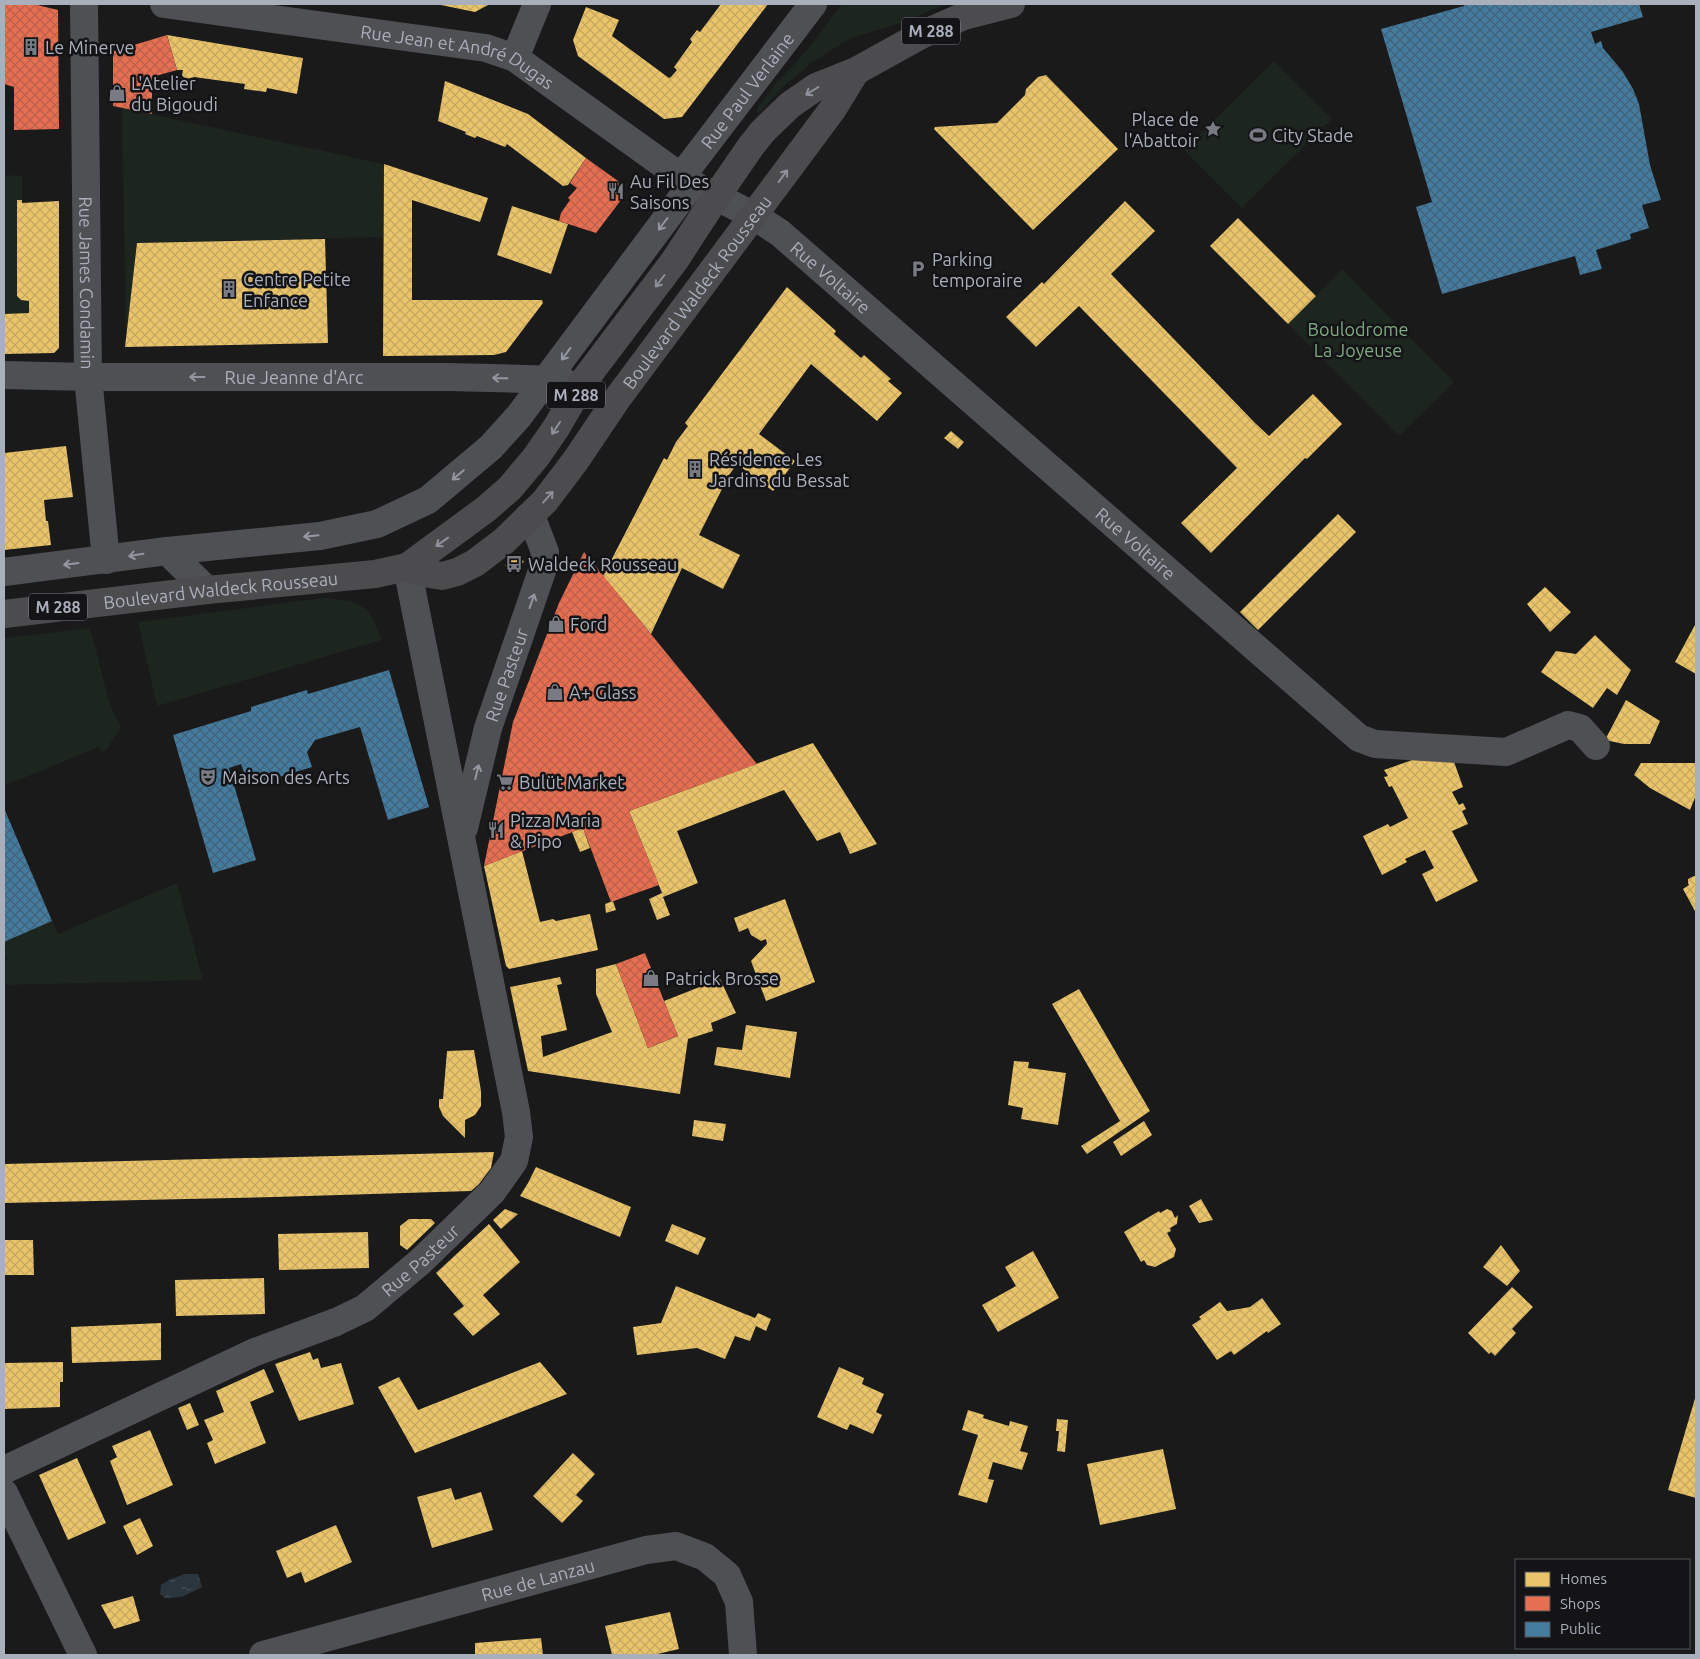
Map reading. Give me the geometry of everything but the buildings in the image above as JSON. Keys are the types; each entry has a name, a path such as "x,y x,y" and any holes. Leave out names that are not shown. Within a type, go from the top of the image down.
{"main road":[{"name":"Boulevard Waldeck Rousseau","path":"4,614 206,590 374,574 407,567 486,509 510,488 536,457 584,382 675,260 716,197 763,131 790,105 816,88 856,71 923,34 964,16 1011,4"},
{"name":"Boulevard Waldeck Rousseau","path":"407,567 424,573 442,576 457,572 475,563 504,541 559,485 617,399 832,110 856,71"}],"street":[{"name":"Rue James Condamin","path":"84,4 88,377 106,560"},
{"name":"Rue Jean et André Dugas","path":"164,4 486,48 515,58 686,181 716,197"},
{"path":"515,58 537,4"},
{"name":"Rue Paul Verlaine","path":"4,572 167,551 320,536 377,524 428,500 491,448 548,379 686,181 813,4"},
{"name":"Rue Voltaire","path":"716,197 754,216 784,237 1359,738 1375,744 1506,752 1568,725 1580,728 1596,746"},
{"name":"Rue Jeanne d'Arc","path":"4,375 88,377 449,377 548,379 584,382"},
{"name":"Rue Pasteur","path":"462,836 488,728 543,568 545,552 534,526 528,518"},
{"path":"167,551 206,590"},
{"name":"Rue Pasteur","path":"4,1470 255,1352 336,1322 365,1308 421,1261 492,1192 514,1161 519,1138 516,1112 407,567"},
{"path":"4,1493 83,1655"},
{"name":"Rue de Lanzau","path":"263,1655 646,1550 676,1546 705,1557 727,1576 739,1602 743,1655"}],"green space":[{"path":"842,4 947,4 903,22 849,39 813,62 785,85 758,114 756,110 777,82 802,56"},
{"name":"City Stade","path":"1274,61 1332,119 1242,208 1184,150"},
{"path":"122,108 384,164 383,237 137,243 126,335"},
{"path":"4,175 22,176 22,200 17,200 17,296 21,300 28,301 29,313 4,314"},
{"name":"Boulodrome La Joyeuse","path":"1342,269 1454,382 1399,436 1288,324"},
{"path":"323,598 346,601 362,606 373,618 382,640 157,706 138,622"},
{"path":"90,628 111,708 121,727 106,750 102,752 99,747 4,786 4,638"},
{"path":"177,883 203,980 4,985 4,961 7,959 4,952 4,942 52,921 58,934"}],"water":[{"path":"185,1574 198,1574 202,1587 182,1597 165,1598 160,1594 161,1585"}],"place":[{"name":"Le Minerve","path":"31,47"},
{"name":"L'Atelier du Bigoudi","path":"117,93"},
{"name":"Place de l'Abattoir","path":"1213,129"},
{"name":"City Stade","path":"1258,135"},
{"name":"Au Fil Des Saisons","path":"616,191"},
{"name":"Parking temporaire","path":"918,269"},
{"name":"Centre Petite Enfance","path":"229,289"},
{"name":"Résidence Les Jardins du Bessat","path":"695,469"},
{"name":"Waldeck Rousseau","path":"514,564"},
{"name":"Ford","path":"556,624"},
{"name":"A+ Glass","path":"555,692"},
{"name":"Maison des Arts","path":"208,777"},
{"name":"Bulüt Market","path":"505,782"},
{"name":"Pizza Maria & Pipo","path":"496,830"},
{"name":"Patrick Brosse","path":"651,978"}]}
